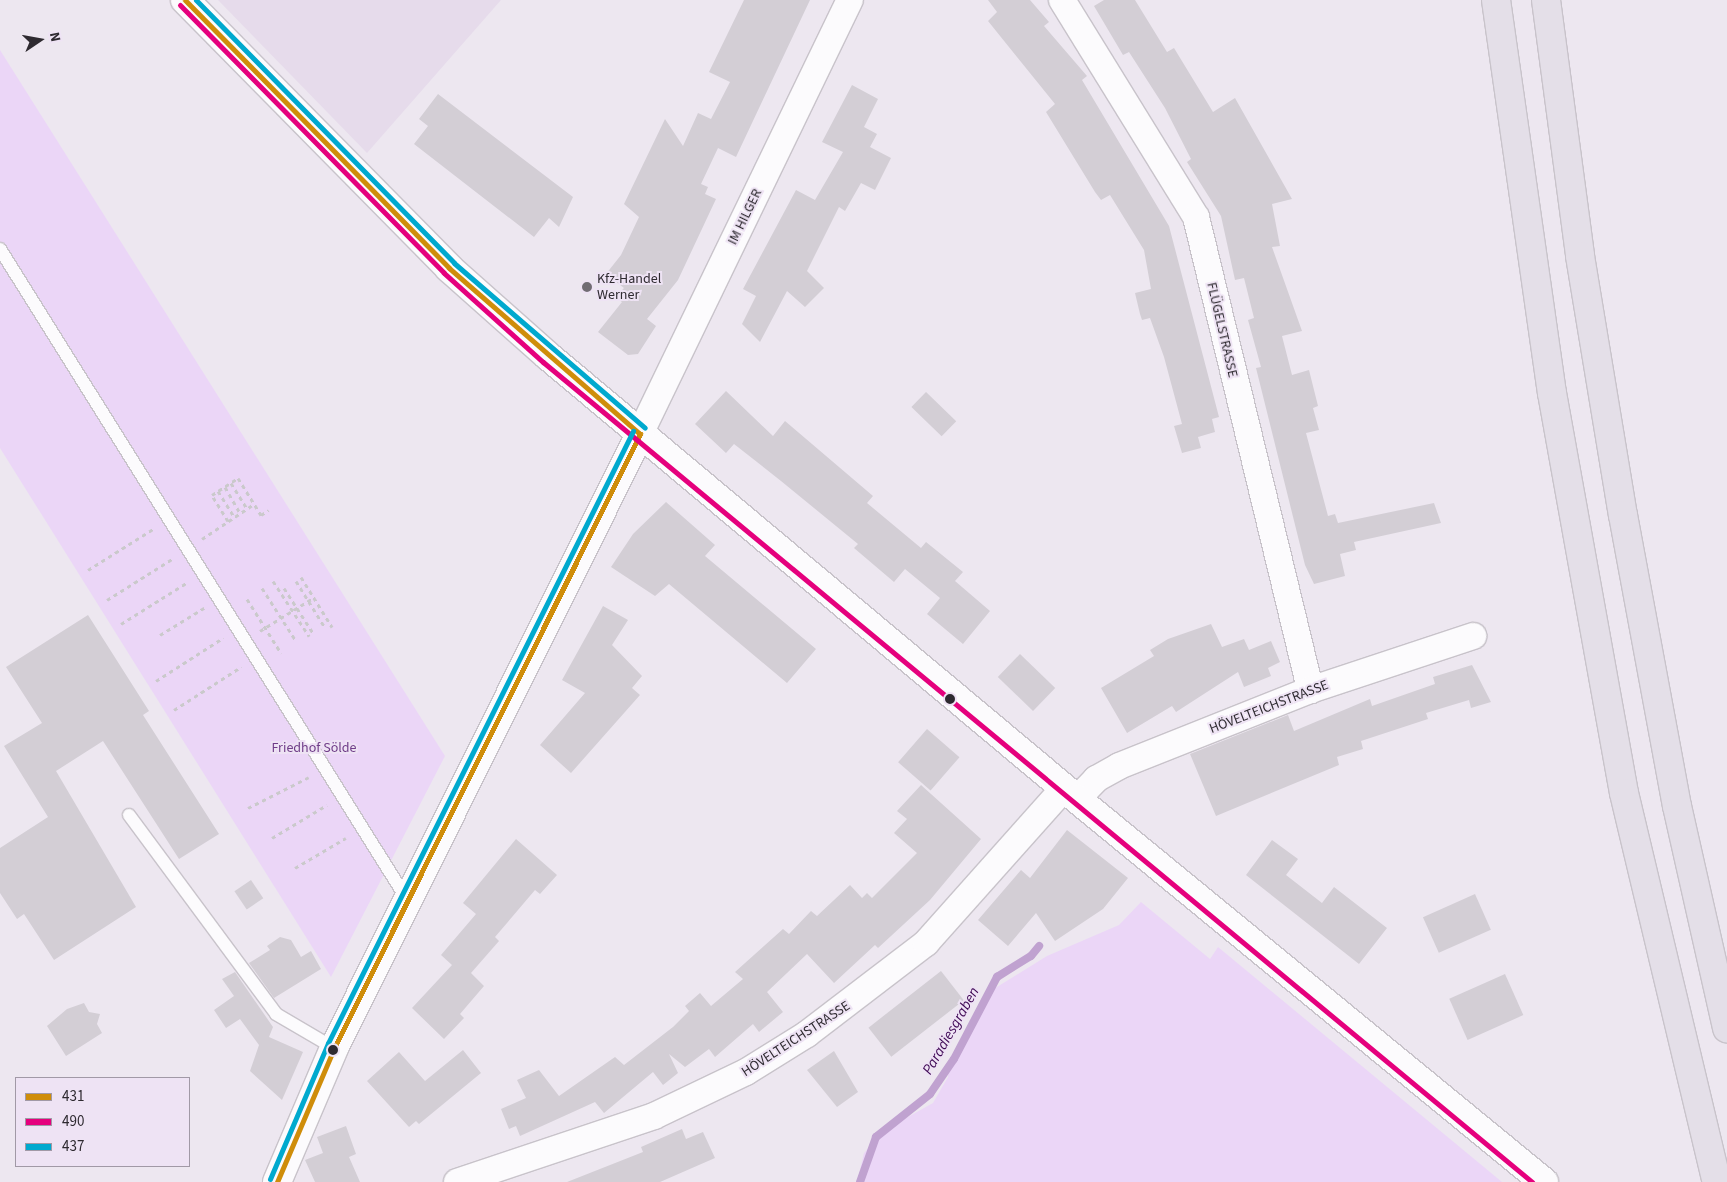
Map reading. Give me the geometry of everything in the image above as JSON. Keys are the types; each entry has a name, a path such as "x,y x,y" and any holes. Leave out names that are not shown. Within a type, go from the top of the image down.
{"highway":[{"path":"1496,0 1552,393 1624,793 1717,1182"},
{"path":"1546,0 1580,256 1623,515 1677,806 1727,1028"}],"main road":[{"path":"185,0 449,268 640,434 1070,794 1544,1182"},
{"path":"277,1182 334,1048 640,434"}],"street":[{"name":"IM HILGER","path":"640,434 850,0"},
{"name":"FLÜGELSTRASSE","path":"1062,0 1196,217 1310,690"},
{"name":"HÖVELTEICHSTRASSE","path":"468,1180 689,1101 807,1034 926,943 1070,794 1119,766 1310,690 1473,636"}],"lane":[{"path":"0,249 341,797 408,901"},
{"path":"129,815 276,1014 334,1048"}],"path":[{"path":"228,521 212,495 238,478 261,515 269,510"},
{"path":"231,482 247,509"},
{"path":"225,486 240,513"},
{"path":"218,491 234,517"},
{"path":"88,570 169,519"},
{"path":"121,624 203,573"},
{"path":"301,578 332,628"},
{"path":"273,581 308,636"},
{"path":"296,581 324,626"},
{"path":"262,588 296,641"},
{"path":"284,588 313,633"},
{"path":"245,641 313,598"},
{"path":"160,635 218,599"},
{"path":"247,599 281,653"},
{"path":"156,681 238,629"},
{"path":"174,710 256,658"},
{"path":"248,808 303,776 332,782"},
{"path":"272,838 341,797"},
{"path":"295,868 344,838 369,840"}],"shaded area":[{"path":"218,0 501,0 367,153"}],"green space":[{"name":"Friedhof Sölde","path":"0,50 445,756 331,977 0,448"},
{"path":"1141,902 1210,959 1218,947 1502,1182 857,1182 864,1153 883,1131 933,1103 948,1077 948,1062 992,990 1047,956 1119,925"}],"building":[{"path":"744,0 810,0 736,157 718,148 701,184 708,187 705,194 716,199 678,280 647,319 656,326 638,354 628,355 598,332 622,302 615,297 624,288 606,274 621,255 639,217 624,204 665,119 683,146 698,113 711,119 730,82 709,72"},
{"path":"988,0 1030,0 1049,22 1044,26 1087,76 1082,80 1169,226 1219,417 1212,419 1215,432 1198,437 1201,448 1182,453 1174,426 1182,424 1164,357 1150,318 1142,320 1140,314 1135,293 1151,289 1144,250 1110,195 1101,200 1095,192 1046,112 1055,104 988,21 997,12"},
{"path":"1104,0 1135,0 1167,52 1174,48 1213,112 1235,98 1292,199 1272,204 1280,246 1272,247 1302,331 1282,336 1292,375 1309,370 1318,406 1313,408 1319,430 1306,433 1328,516 1335,514 1338,523 1434,503 1441,523 1354,542 1356,550 1340,554 1345,576 1314,584 1305,565 1256,368 1261,367 1248,320 1254,318 1244,278 1235,280 1221,216 1187,162 1191,159 1165,108 1129,52 1123,55 1094,6"},
{"path":"852,85 878,99 864,127 877,134 870,147 891,158 875,190 861,183 845,211 839,207 807,271 824,288 805,307 787,291 760,342 742,324 756,296 743,289 796,190 815,200 843,152 822,142"},
{"path":"438,94 573,197 559,227 549,218 534,237 414,144 428,126 419,119"},
{"path":"726,391 773,436 785,421 873,496 867,503 921,548 926,542 963,572 955,581 990,611 963,644 927,614 940,598 905,569 894,582 854,548 858,544 781,481 734,444 726,453 695,424"},
{"path":"926,392 956,421 942,436 911,407"},
{"path":"666,502 715,545 705,556 816,649 787,683 669,584 655,596 611,567 633,534"},
{"path":"603,606 628,620 612,645 642,676 632,688 640,695 571,773 540,745 585,693 562,680"},
{"path":"88,615 149,711 143,715 219,834 179,859 103,741 56,771 136,907 54,960 24,914 17,919 0,893 0,848 48,817 4,746 42,723 6,667"},
{"path":"1211,624 1222,647 1244,639 1249,650 1271,641 1280,662 1268,668 1271,676 1244,687 1238,672 1176,712 1172,706 1127,733 1101,688 1154,656 1150,650 1168,639"},
{"path":"1020,654 1055,688 1033,711 998,677"},
{"path":"1472,665 1491,702 1471,708 1469,700 1426,713 1428,719 1361,741 1363,749 1337,757 1339,765 1216,816 1190,754 1288,715 1294,731 1370,699 1372,706 1435,684 1433,677"},
{"path":"927,729 959,757 931,790 898,762"},
{"path":"921,785 981,839 930,900 878,948 875,945 834,983 807,954 767,992 783,1012 759,1032 753,1024 715,1057 709,1049 685,1067 669,1054 678,1073 663,1085 653,1072 604,1113 595,1102 520,1136 516,1126 509,1129 501,1109 526,1098 517,1080 539,1070 559,1096 615,1057 624,1065 673,1027 689,1011 685,1006 700,993 711,1006 743,979 735,972 783,929 789,934 811,911 817,916 850,885 862,898 867,893 872,898 917,853 894,833 907,819 897,811"},
{"path":"1067,830 1128,878 1103,909 1055,941 1036,913 1008,946 978,920 1021,870 1030,878"},
{"path":"516,839 557,875 540,894 535,890 495,937 499,941 471,973 484,986 460,1014 464,1018 444,1039 412,1008 452,965 441,955 476,914 463,903"},
{"path":"1272,840 1298,859 1286,875 1322,903 1334,887 1387,928 1359,964 1246,875"},
{"path":"251,880 263,898 247,909 234,891"},
{"path":"1475,894 1491,930 1439,953 1423,917"},
{"path":"280,937 291,940 301,957 311,951 321,969 274,998 249,963 270,950 267,946"},
{"path":"941,971 964,1000 891,1057 869,1028"},
{"path":"235,972 273,1027 269,1037 303,1052 282,1100 250,1071 259,1045 240,1019 226,1028 214,1010 234,996 222,979"},
{"path":"1505,974 1523,1015 1468,1040 1449,999"},
{"path":"84,1003 89,1012 100,1014 97,1024 102,1033 66,1056 47,1026 67,1009"},
{"path":"463,1050 481,1073 419,1124 416,1121 409,1127 367,1081 399,1052 425,1081"},
{"path":"834,1051 858,1092 837,1107 807,1070"},
{"path":"346,1126 356,1154 349,1157 360,1182 315,1182 305,1160 323,1153 317,1137"},
{"path":"682,1129 686,1139 703,1132 715,1158 660,1182 567,1182 643,1152 641,1147"}],"waterway":[{"name":"Paradiesgraben","path":"860,1182 876,1137 930,1094 954,1059 997,977 1031,956 1039,946"}],"transit line":[{"name":"431","path":"185,0 449,268 640,434"},
{"name":"437","path":"196,0 454,263 645,428"},
{"name":"490","path":"180,5 444,273 543,362 1532,1182"},
{"name":"437","path":"270,1179 328,1043 633,431"},
{"name":"431","path":"277,1182 335,1046 640,434"}],"place":[{"name":"Kfz-Handel Werner","path":"587,287"}]}
